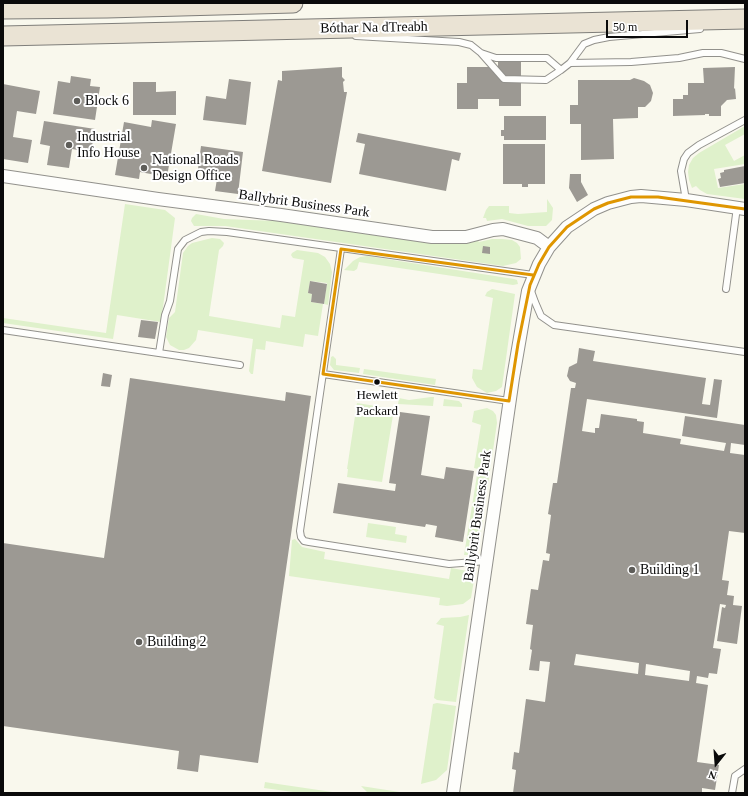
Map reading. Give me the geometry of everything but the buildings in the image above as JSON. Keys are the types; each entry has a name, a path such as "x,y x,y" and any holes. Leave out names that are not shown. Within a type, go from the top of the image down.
{"highway":[{"path":"3,9 293,3"},
{"name":"Bóthar Na dTreabh","path":"3,36 745,19"}],"street":[{"name":"Ballybrit Business Park","path":"3,176 432,237 466,236 503,229 537,238 549,247"},
{"name":"Ballybrit Business Park","path":"453,793 509,401 518,344 532,280 549,247 567,227 594,209 608,202 641,196 686,200 741,208"}],"lane":[{"path":"722,26 745,22"},
{"path":"351,36 459,42 471,45 481,53 504,79 546,80 570,63 584,44 594,40 609,37 707,28"},
{"path":"299,30 344,35"},
{"path":"481,53 496,58 547,58 560,70"},
{"path":"570,63 579,64 646,61 721,53 745,59"},
{"path":"686,200 681,171 684,159 688,153 699,145 745,120"},
{"path":"726,289 741,208"},
{"path":"159,353 165,315 170,301 176,256 180,245 189,237 201,232 209,231 532,280 535,302 541,316 554,324 745,352"},
{"path":"341,250 300,531 301,537 304,540 320,544 449,564 486,561"},
{"path":"3,330 240,365"},
{"path":"323,374 509,401"},
{"path":"732,793 735,776 745,769"}],"green space":[{"path":"745,126 745,134 725,145 734,161 745,155 745,164 714,169 718,188 745,184 745,199 707,194 696,186 692,188 688,172 689,165 693,158"},
{"path":"547,199 553,208 552,220 546,226 528,226 502,219 487,221 486,218 483,218 489,206 509,206 509,213 518,214 547,212"},
{"path":"125,204 165,210 175,218 161,322 117,315 113,339 3,323 3,318 106,333"},
{"path":"196,214 224,219 277,221 422,242 460,243 477,239 479,242 492,239 512,240 520,247 521,259 516,263 503,266 225,226 194,226 191,221"},
{"path":"212,238 220,239 224,243 219,250 209,316 280,328 282,315 295,317 304,260 293,258 291,255 292,253 297,250 318,253 325,257 330,264 332,272 328,305 324,304 327,283 310,281 308,293 312,294 311,302 323,304 318,336 305,334 303,347 266,341 265,350 256,349 253,374 249,371 253,339 198,330 196,340 189,348 179,350 170,345 166,337 169,318 175,312 183,253 192,243"},
{"path":"367,256 514,279 517,280 518,284 513,285 359,262 357,269 354,271 344,270 353,261 360,257"},
{"path":"492,289 515,294 502,387 496,391 487,393 477,387 472,378 473,369 482,370 493,298 485,296 487,292"},
{"path":"333,356 336,359 336,365 360,368 359,373 334,370 330,365 331,357"},
{"path":"364,369 436,379 435,385 363,374"},
{"path":"434,397 433,406 398,404 399,398 409,400"},
{"path":"444,399 459,401 462,404 462,407 443,406"},
{"path":"357,403 394,409 382,482 347,477"},
{"path":"487,408 493,411 496,415 497,423 479,546 471,555 464,555 478,469 474,468 481,425 472,422 474,411"},
{"path":"368,523 396,527 395,534 407,536 406,543 366,537"},
{"path":"295,539 302,547 325,552 324,559 449,579 451,568 473,572 475,574 471,598 463,604 447,606 439,605 440,598 289,576 292,540"},
{"path":"469,615 456,702 437,700 434,698 444,626 436,624 441,618"},
{"path":"437,703 456,706 447,770 436,780 421,784 433,704"},
{"path":"265,782 339,793 300,793 264,788"},
{"path":"361,786 406,793 368,793"}],"transit line":[{"path":"509,401 518,344 530,285 539,264 549,247 567,227 594,209 608,203 631,197 658,197 745,209"},
{"path":"323,374 341,249 533,275"},
{"path":"323,374 509,401"}],"place":[{"name":"Block 6","path":"77,101"},
{"name":"Industrial Info House","path":"69,145"},
{"name":"National Roads Design Office","path":"144,168"},
{"name":"Hewlett Packard","path":"377,382"},
{"name":"Building 1","path":"632,570"},
{"name":"Building 2","path":"139,642"}]}
